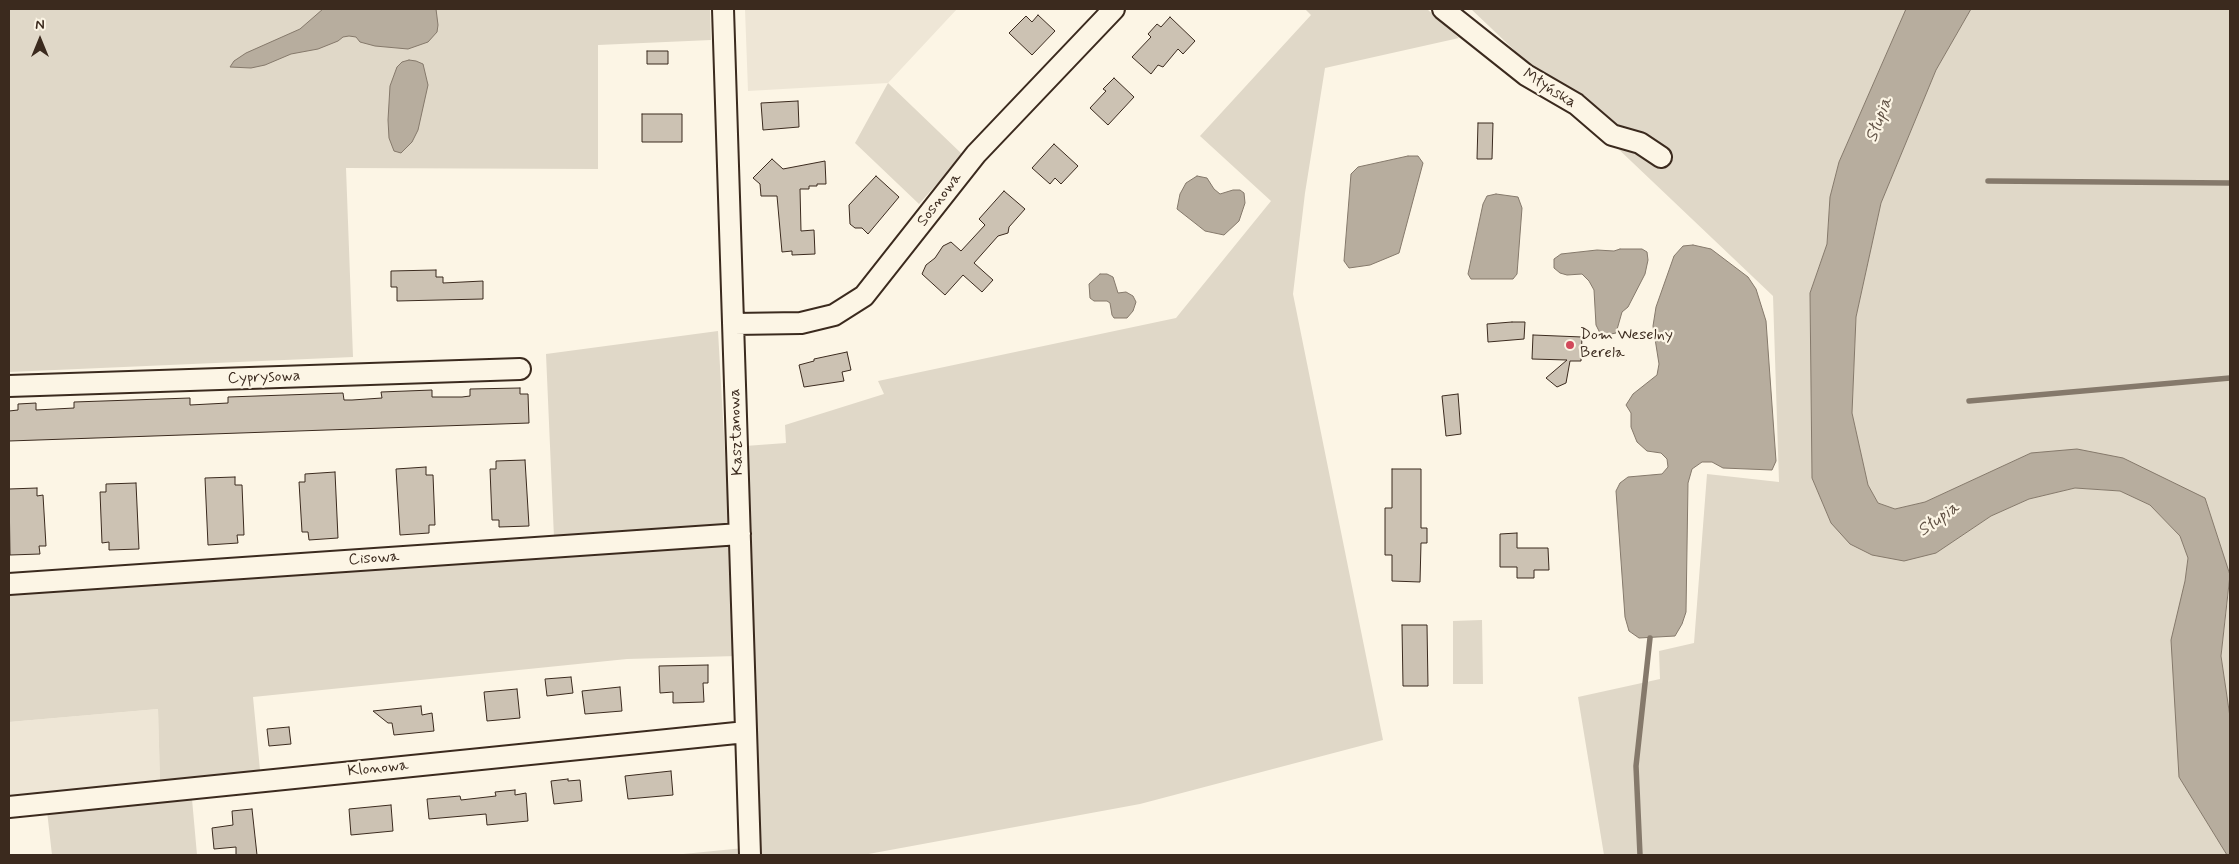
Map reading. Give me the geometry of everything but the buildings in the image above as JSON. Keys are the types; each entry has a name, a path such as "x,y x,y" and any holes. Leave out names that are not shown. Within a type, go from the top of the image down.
{"street":[{"name":"Kasztanowa","path":"724,9 750,855"},
{"name":"Sosnowa","path":"734,324 801,323 834,315 864,296 976,154 1114,9"},
{"name":"Młyńska","path":"1443,9 1526,75 1576,104 1612,135 1640,143 1661,157"},
{"name":"Cyprysowa","path":"9,386 520,369"},
{"name":"Cisowa","path":"9,584 740,534"},
{"name":"Klonowa","path":"9,807 746,732"}],"shaded area":[{"path":"9,9 710,9 711,40 598,45 598,169 346,168 353,357 9,372"},
{"path":"745,9 957,9 888,83 748,91"},
{"path":"1305,9 1427,9 1459,38 1325,68 1305,193 1293,294 1383,740 1140,804 863,855 757,855 745,446 786,443 785,425 884,394 878,381 1176,318 1271,201 1200,136 1311,15"},
{"path":"1471,9 1906,9 1839,162 1830,197 1827,244 1810,293 1812,478 1831,523 1936,553 1991,516 2029,499 2075,488 2120,491 2150,505 2180,536 2188,558 2185,581 2179,777 2227,855 1604,855 1578,697 1660,679 1659,651 1694,643 1707,474 1779,482 1773,296"},
{"path":"1971,9 2230,9 2230,575 2205,498 2031,453 1925,502 1895,509 1878,503 1868,485 1852,413 1856,317 1881,203 1936,70"},
{"path":"888,83 963,155 919,204 855,143"},
{"path":"718,331 729,525 554,538 546,354"},
{"path":"730,542 737,656 627,659 253,697 260,770 160,783 158,709 9,722 9,590"},
{"path":"2230,582 2230,717 2221,656"},
{"path":"1482,620 1483,684 1453,684 1453,621"},
{"path":"158,709 160,783 9,799 9,722"},
{"path":"192,799 197,855 52,855 47,811"},
{"path":"744,848 744,855 673,855"}],"water":[{"path":"323,9 436,9 437,32 428,42 408,49 375,46 360,42 356,37 349,36 318,49 291,54 265,65 251,68 230,67 234,61 246,53 300,29"},
{"name":"Słupia","path":"1906,9 1971,9 1936,70 1881,203 1856,317 1852,413 1868,485 1878,503 1895,509 1925,502 2031,453 2077,449 2123,458 2205,498 2230,575 2221,656 2230,717 2230,855 2227,855 2179,777 2171,640 2185,581 2188,558 2180,536 2150,505 2120,491 2075,488 2029,499 1991,516 1936,553 1904,561 1872,555 1850,544 1831,523 1812,478 1810,293 1827,244 1830,197 1839,162"},
{"path":"409,60 423,64 428,85 418,130 412,142 401,153 394,151 389,138 390,86 397,67 402,62"},
{"path":"1408,156 1418,156 1423,163 1399,253 1370,265 1349,268 1344,261 1351,174 1358,167"},
{"path":"1197,176 1207,178 1214,189 1220,194 1233,190 1240,190 1244,193 1245,203 1239,221 1224,235 1205,231 1177,209 1180,194 1186,183"},
{"path":"1496,194 1518,197 1522,208 1517,274 1513,279 1471,279 1468,274 1483,204 1487,196"},
{"path":"1693,245 1711,249 1748,277 1756,289 1766,321 1776,461 1772,470 1723,468 1712,462 1702,462 1692,469 1688,483 1686,612 1675,636 1639,638 1629,631 1625,617 1616,491 1620,483 1628,477 1662,474 1668,467 1667,459 1661,453 1647,451 1637,442 1631,427 1631,413 1626,405 1633,394 1657,375 1659,364 1653,326 1656,307 1674,256 1683,246"},
{"path":"1642,249 1647,252 1648,260 1645,274 1628,307 1622,312 1616,333 1606,335 1600,333 1596,325 1594,290 1589,281 1582,274 1567,275 1560,273 1554,268 1554,259 1561,254"},
{"path":"1100,274 1107,274 1113,277 1118,293 1126,292 1133,296 1136,302 1133,311 1127,318 1114,318 1110,303 1107,301 1094,301 1090,298 1089,284"}],"waterway":[{"path":"1988,181 2230,183"},
{"path":"1969,401 2230,378"},
{"path":"1640,855 1636,766 1650,638"}],"place":[{"name":"Dom Weselny Berela","path":"1570,345"}]}
